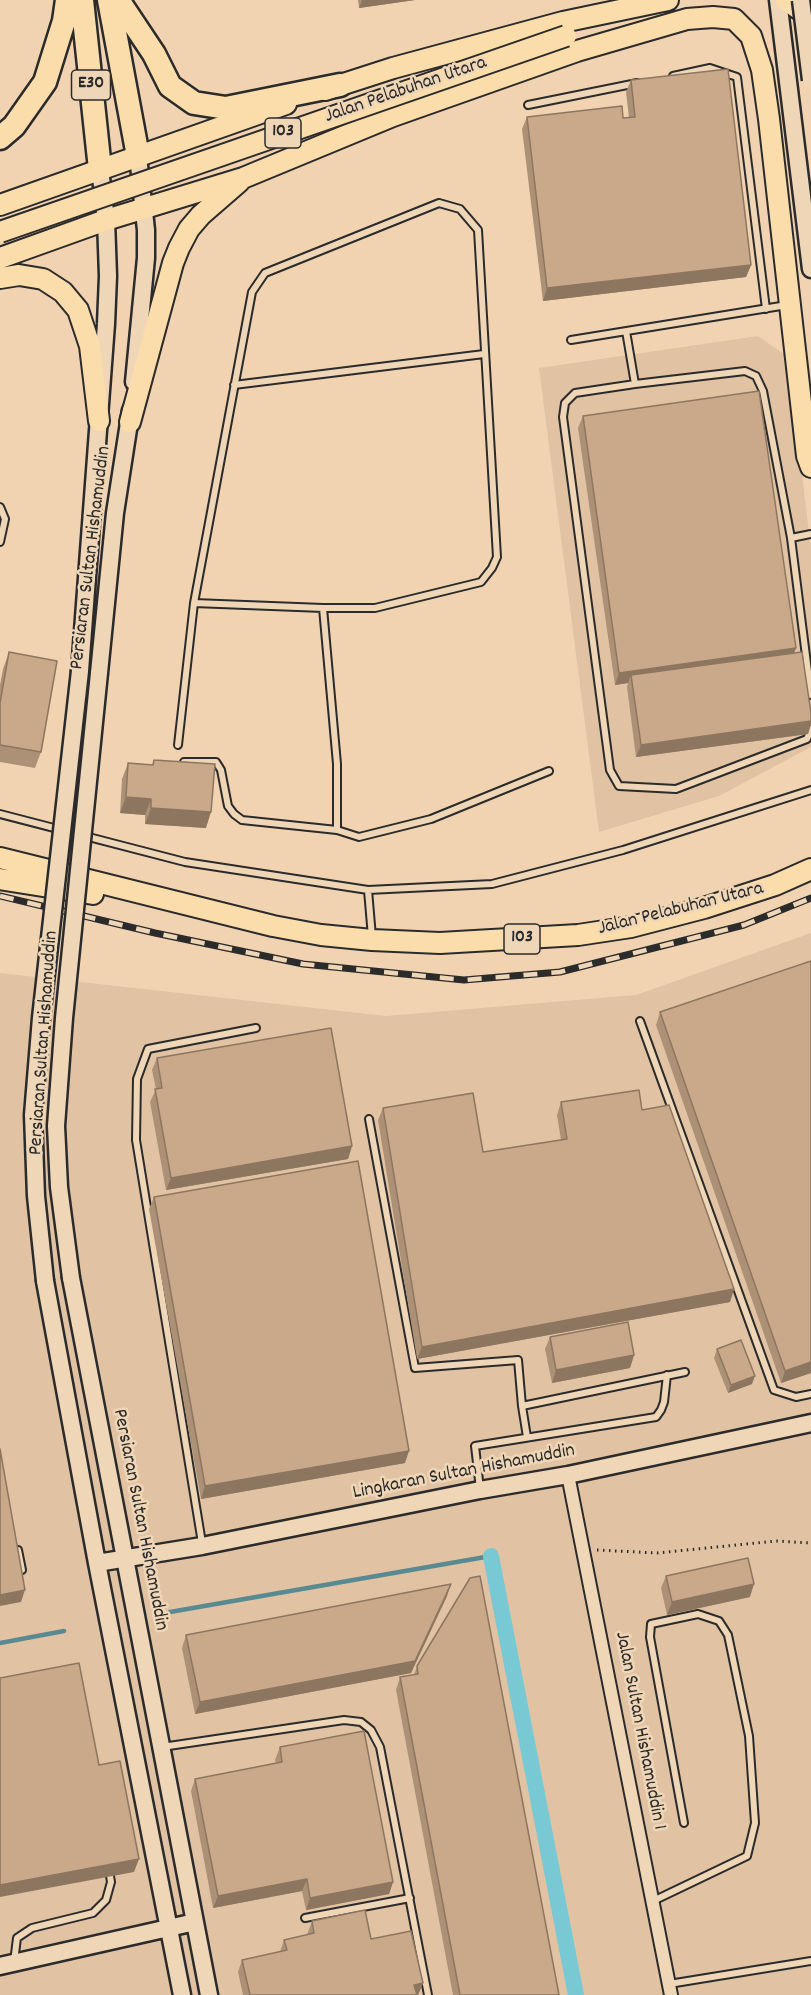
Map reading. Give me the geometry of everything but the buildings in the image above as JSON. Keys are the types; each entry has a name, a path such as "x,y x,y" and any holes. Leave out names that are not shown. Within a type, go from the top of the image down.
{"highway":[{"path":"0,138 14,126 45,82 64,21 67,0"},
{"name":"E30","path":"82,0 100,169"},
{"name":"E30","path":"109,0 138,156"},
{"path":"118,0 154,54 170,86 194,103 226,108 340,85"}],"main road":[{"path":"0,205 393,68 563,22 668,0"},
{"name":"Jalan Pelabuhan Utara","path":"0,232 566,36 677,0"},
{"path":"786,0 804,13 811,22"},
{"path":"0,258 106,220 243,178 393,116 577,51 687,20 713,17 734,19 750,36 762,70 807,456 811,467"},
{"path":"130,422 179,248 189,229 201,215 243,178"},
{"path":"0,265 43,243"},
{"path":"0,278 19,275 43,279 63,292 78,310 90,346 99,421"},
{"path":"0,858 226,915"},
{"name":"Jalan Pelabuhan Utara","path":"226,915 321,934 372,940 440,943 505,940 631,927 704,908 775,885 811,869"},
{"name":"103","path":"0,879 226,915"}],"street":[{"path":"778,0 811,269"},
{"path":"801,0 811,80"},
{"name":"Persiaran Sultan Hishamuddin","path":"138,156 144,208 146,258 144,296 130,422 115,513 64,1018 56,1126 59,1187 71,1278 209,1995"},
{"name":"Persiaran Sultan Hishamuddin","path":"100,169 106,220 108,276 106,324 80,671 41,1018 33,1115 36,1196 45,1281 182,1995"},
{"name":"Lingkaran Sultan Hishamuddin","path":"98,1563 202,1546 480,1490 568,1475 811,1423"},
{"name":"Jalan Sultan Hishamuddin 1","path":"568,1475 670,1989"},
{"path":"7,1964 195,1922"}],"lane":[{"path":"665,77 710,68 737,77 766,309"},
{"path":"528,105 642,82"},
{"path":"178,745 194,603 252,292 265,273 439,203 460,209 478,230 497,558 492,568 481,582 375,608 194,603"},
{"path":"571,340 791,304"},
{"path":"626,332 635,384"},
{"path":"234,385 484,354"},
{"path":"811,695 791,538 764,391 756,376 745,371 576,393 565,403 563,417 610,770 619,786 676,789 807,739 811,729"},
{"path":"0,507 5,519 0,542"},
{"path":"791,538 811,534"},
{"path":"323,608 337,764 337,830"},
{"path":"184,762 216,762 221,770 228,806 242,820 337,830 358,837 431,819 549,771"},
{"path":"0,814 184,862 368,890 492,884 623,850 811,790"},
{"path":"368,890 372,940"},
{"path":"640,1021 774,1390 796,1397 811,1394"},
{"path":"202,1546 136,1140 137,1078 148,1049 256,1028"},
{"path":"369,1119 415,1368 518,1360 527,1437"},
{"path":"522,1406 685,1372"},
{"path":"480,1490 475,1446 656,1417 664,1402 667,1375"},
{"path":"18,1547 22,1570"},
{"path":"652,1901 747,1856 755,1822 749,1736 728,1635 719,1622 698,1614 651,1623 650,1637 684,1823"},
{"path":"161,1747 344,1720 361,1722 371,1730 380,1747 428,1995"},
{"path":"7,1964 17,1938 32,1928 93,1913 106,1900 111,1882 107,1859"},
{"path":"305,1918 410,1898"},
{"path":"670,1989 811,1961"}],"path":[{"path":"583,1550 657,1552 776,1541 811,1543"}],"shaded area":[{"path":"758,336 788,357 811,549 811,747 719,796 599,832 539,368"},
{"path":"811,933 811,1995 0,1995 0,973 386,1016 636,995"}],"waterway":[{"path":"170,1612 491,1556"},
{"path":"491,1556 576,1995"},
{"path":"0,1643 64,1631"}],"railway":[{"path":"0,896 155,933 303,964 464,980 560,972 744,925 811,898"}]}
